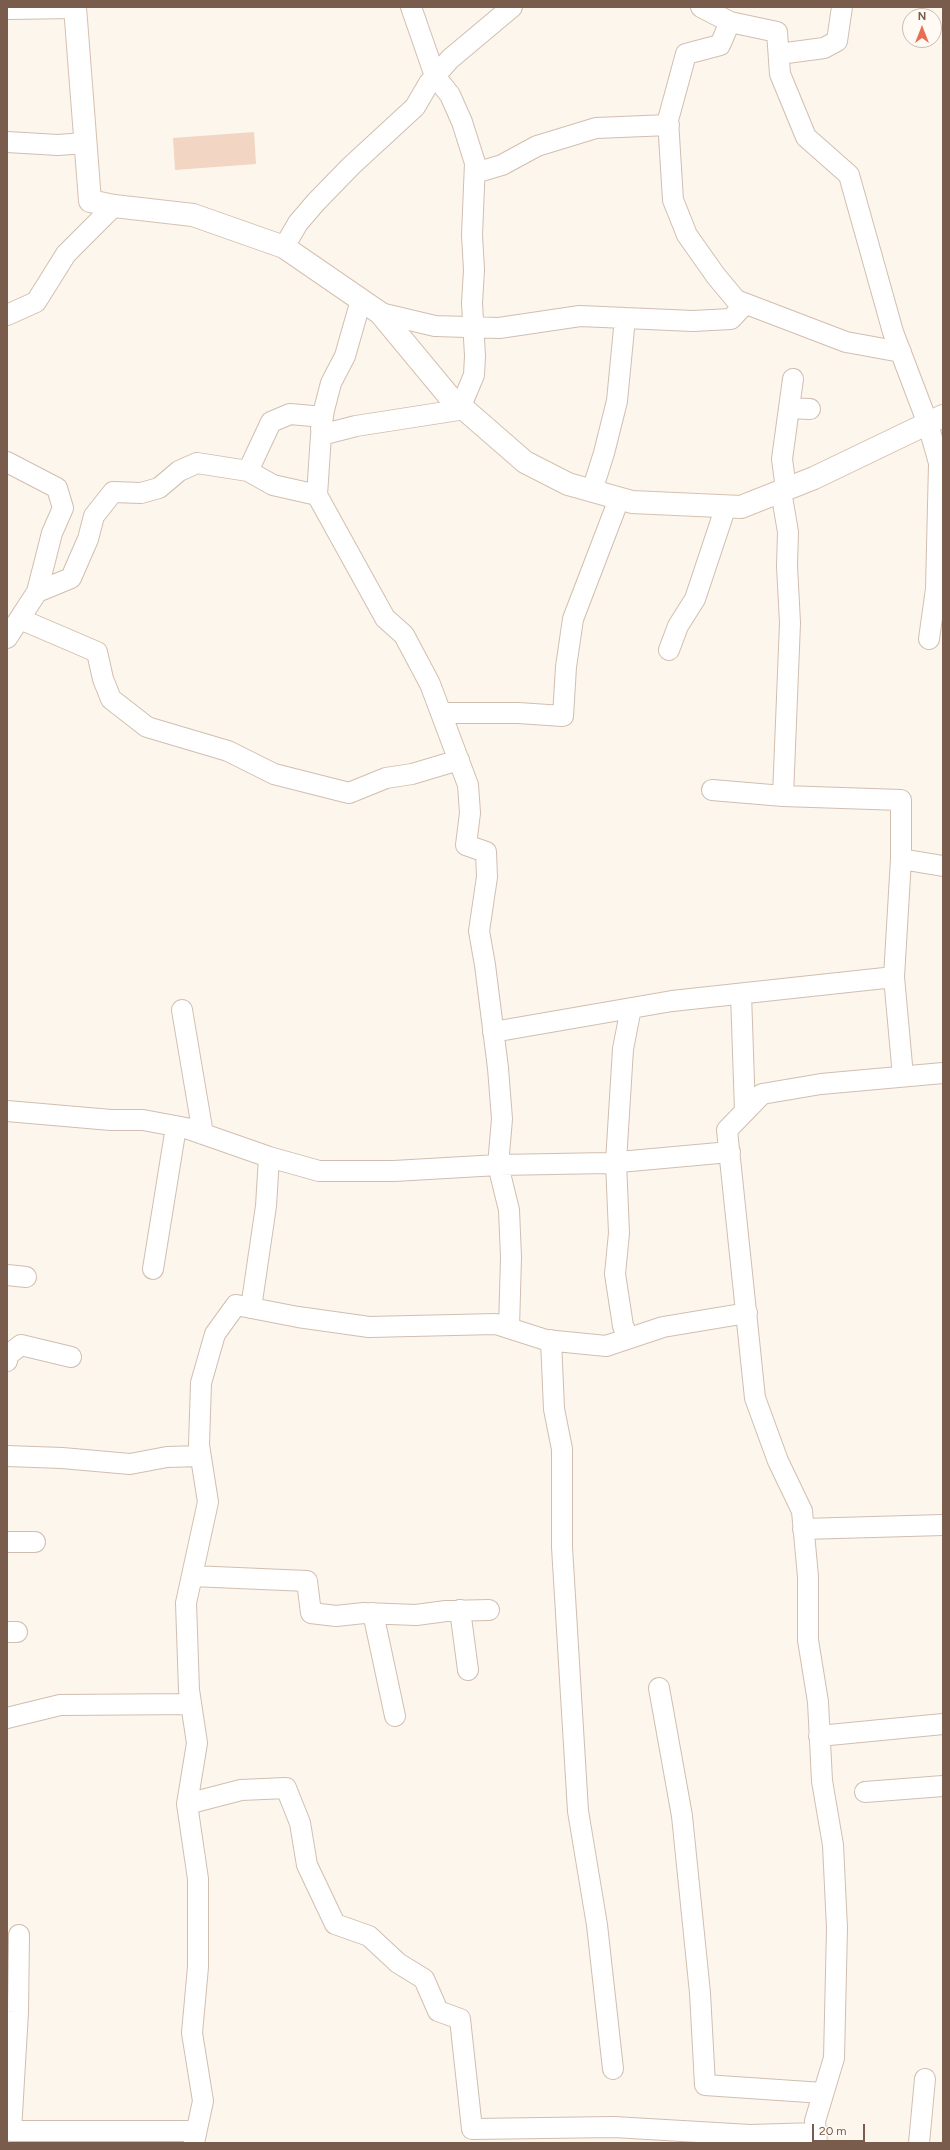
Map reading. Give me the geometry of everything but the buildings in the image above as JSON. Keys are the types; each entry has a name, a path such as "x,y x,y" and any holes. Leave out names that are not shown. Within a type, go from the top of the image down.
{"street":[{"path":"411,7 435,76 450,95 462,122 475,163 472,234 474,270 472,327 475,356 474,375 463,408"},
{"path":"284,247 298,223 316,202 351,166 415,107 435,76 450,59 512,7"},
{"path":"702,7 730,22 777,32 780,74 806,137 849,176 891,324 901,352 936,420 939,462 940,564 929,638"},
{"path":"779,54 824,48 837,41 842,7"},
{"path":"7,9 75,8 90,201 114,206 193,214 284,247 380,313 448,395 525,462 568,484 632,502 741,507 814,478 936,420"},
{"path":"730,22 720,45 686,54 669,125 673,200 687,235 736,300 846,342 901,352"},
{"path":"475,172 502,165 537,146 596,128 669,125"},
{"path":"7,142 58,145 85,143"},
{"path":"7,315 36,302 66,254 114,206"},
{"path":"362,300 345,356 331,383 322,426 317,494 385,618 404,635 430,684 468,785 470,813 466,845 486,852 487,876 479,931 485,965 502,1119 498,1165 509,1210 511,1257 509,1328"},
{"path":"380,313 435,326 499,328 580,316 693,322 731,319 745,304"},
{"path":"592,491 604,453 617,401 625,318"},
{"path":"782,796 790,623 787,566 788,532 782,459 793,379"},
{"path":"248,471 271,422 290,414 322,426 356,426 463,408"},
{"path":"789,408 810,409"},
{"path":"7,462 57,488 63,508 52,533 37,592 7,638"},
{"path":"37,592 71,578 88,539 94,516 113,492 141,493 159,488 179,471 197,463 248,471 273,485 317,494"},
{"path":"442,713 518,713 563,716 566,667 573,619 618,499"},
{"path":"669,650 678,626 695,599 726,506"},
{"path":"20,618 97,652 103,679 111,699 147,727 228,751 274,774 349,793 386,778 412,774 459,760"},
{"path":"712,790 782,796 901,800 901,859 894,977 903,1076"},
{"path":"901,859 943,866"},
{"path":"493,1032 672,1001 894,977"},
{"path":"741,994 745,1111"},
{"path":"629,1338 623,1326 615,1274 619,1233 616,1162 622,1049 631,1008"},
{"path":"182,1010 202,1134"},
{"path":"187,1804 241,1790 286,1788 300,1823 307,1865 335,1924 369,1936 398,1963 424,1979 438,2011 460,2019 472,2129 614,2127 816,2138 815,2121 834,2058 837,1928 833,1845 822,1781 818,1702 808,1640 808,1577 802,1512 778,1461 755,1398 727,1130 762,1094 820,1084 943,1073"},
{"path":"7,1111 111,1120 144,1120 202,1134 269,1157 318,1171 394,1171 498,1165 616,1162 730,1152"},
{"path":"153,1269 176,1127"},
{"path":"251,1308 266,1206 269,1157"},
{"path":"19,1935 12,2012 11,2131 195,2137 202,2101 192,2033 198,1968 198,1879 187,1804 197,1743 191,1704 186,1603 208,1502 199,1445 201,1383 215,1334 236,1305 369,1327 496,1324 550,1340 606,1346 663,1327 747,1313"},
{"path":"550,1340 554,1409 562,1449 562,1547 578,1811 597,1925 613,2069"},
{"path":"7,1360 8,1355 21,1345 72,1357"},
{"path":"7,1456 62,1458 130,1464 167,1457 200,1456"},
{"path":"803,1528 943,1525"},
{"path":"7,1542 35,1542"},
{"path":"192,1576 307,1580 311,1612 336,1616 373,1613 416,1615 460,1610 489,1610"},
{"path":"460,1610 468,1670"},
{"path":"373,1613 395,1716"},
{"path":"659,1688 682,1816 700,1993 705,2085 823,2093"},
{"path":"7,1718 60,1705 191,1704"},
{"path":"819,1736 943,1724"},
{"path":"865,1792 943,1786"},
{"path":"919,2143 925,2079"}]}
